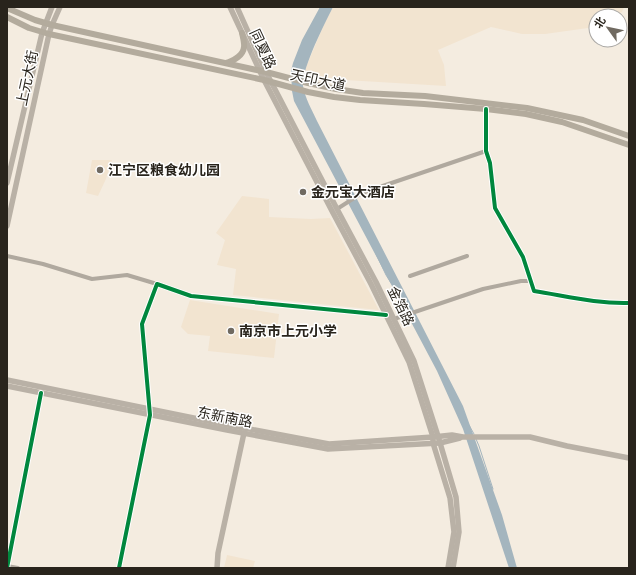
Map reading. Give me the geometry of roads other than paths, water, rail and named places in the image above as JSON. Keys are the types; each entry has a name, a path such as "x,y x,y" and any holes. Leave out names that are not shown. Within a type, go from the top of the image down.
{"main road":[{"name":"上元大街","path":"7,226 49,34 52,7"},
{"name":"上元大街","path":"7,183 42,33 60,7"},
{"name":"同夏路","path":"230,7 263,72"},
{"name":"同夏路","path":"237,7 263,72 264,80"},
{"name":"天印大道","path":"7,8 49,24 336,89 363,93 425,96 527,108 583,120 629,136"},
{"name":"天印大道","path":"7,17 42,33 264,80 308,92 360,100 486,109 526,114 580,128 629,145"},
{"path":"224,63 234,60 244,51 242,33"},
{"name":"金箔路","path":"263,72 272,82 376,282 414,361 436,440"},
{"name":"金箔路","path":"264,80 371,284 409,362 456,497 459,532 452,568"},
{"name":"东新南路","path":"7,380 244,433 328,449 436,440"},
{"name":"东新南路","path":"7,386 329,444 436,440"},
{"path":"217,568 218,553 244,433"},
{"path":"436,440 463,437 530,437 629,458"}],"street":[{"path":"486,109 486,151 490,163 494,208 523,257 534,291 590,301 629,303"},
{"path":"337,209 362,193 486,151"},
{"path":"7,256 43,264 92,279 127,275 191,296 386,315"},
{"path":"410,276 467,256"},
{"path":"394,319 483,289 521,281 531,281"},
{"path":"119,568 150,412 142,324 157,284"},
{"path":"18,568 7,567 42,393"}],"waterway":[{"path":"376,254 391,283"},
{"path":"469,425 474,434"},
{"path":"476,439 493,489"}],"place":[{"name":"江宁区粮食幼儿园","path":"100,170"},
{"name":"金元宝大酒店","path":"303,192"},
{"name":"南京市上元小学","path":"231,331"}]}
